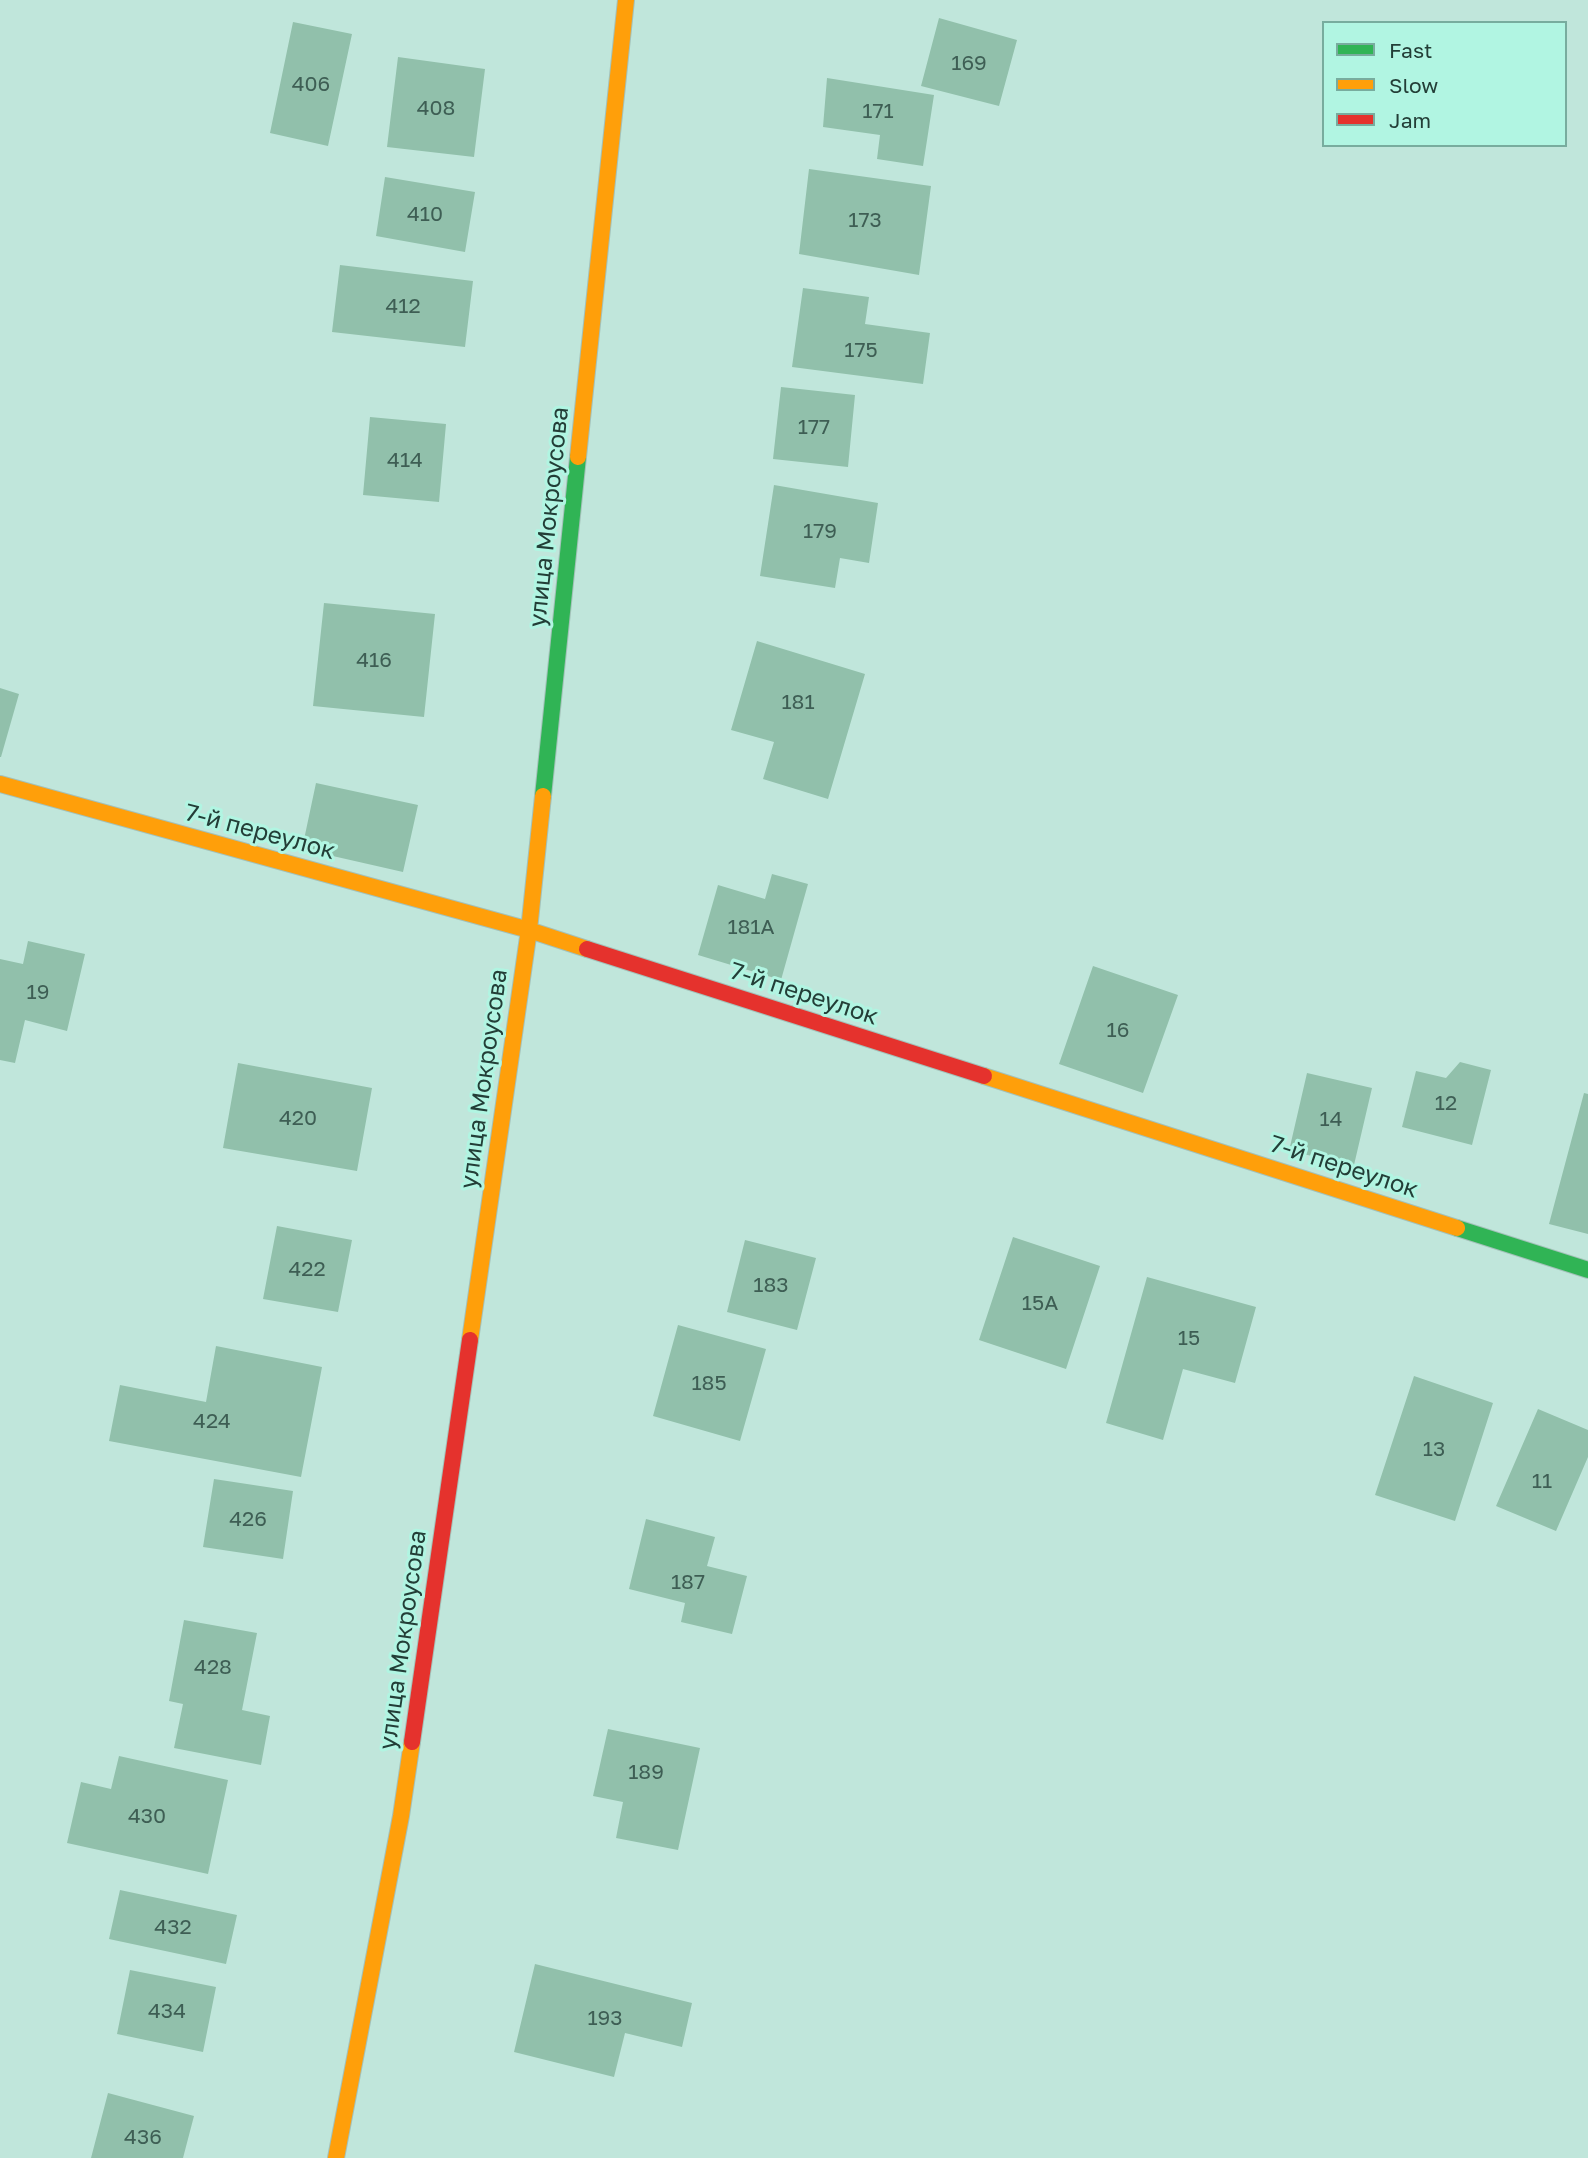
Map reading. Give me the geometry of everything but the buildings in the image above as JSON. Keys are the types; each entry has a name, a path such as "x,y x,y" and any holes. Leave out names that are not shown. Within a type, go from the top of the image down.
{"street":[{"name":"улица Мокроусова","path":"336,2158 401,1816 529,930 626,0"},
{"name":"7-й переулок","path":"0,784 529,930 1588,1270"}],"traffic: fast":[{"path":"543,796 578,457"},
{"path":"1457,1228 1588,1270"}],"traffic: slow":[{"path":"578,457 626,0"},
{"path":"0,784 529,930 587,949"},
{"path":"470,1340 529,930 543,796"},
{"path":"984,1076 1457,1228"},
{"path":"336,2158 401,1816 412,1742"}],"traffic: jam":[{"path":"587,949 984,1076"},
{"path":"412,1742 470,1340"}]}
